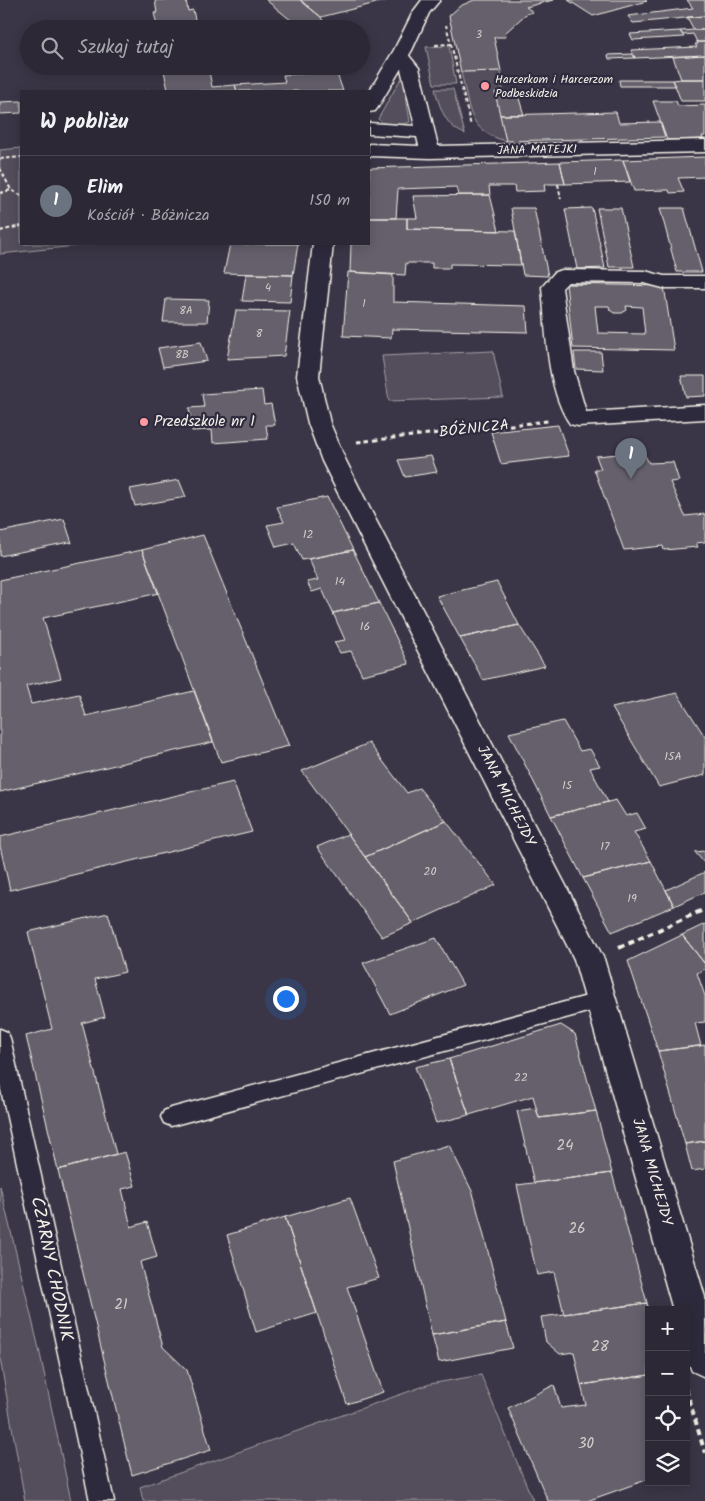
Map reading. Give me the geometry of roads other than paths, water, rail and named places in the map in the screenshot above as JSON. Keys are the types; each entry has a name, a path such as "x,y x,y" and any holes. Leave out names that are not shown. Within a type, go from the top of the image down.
{"street":[{"path":"370,105 400,56 418,17 426,4 432,0"},
{"path":"400,56 410,68 430,152"},
{"path":"370,129 426,132"},
{"name":"JANA MATEJKI","path":"370,150 430,152 705,146"},
{"name":"JANA MICHEJDY","path":"324,245 308,376 319,423 334,461 357,507 588,959 602,1000 705,1359"},
{"path":"705,282 663,282 646,277 562,276 552,288 559,347 569,400 578,419 705,412"}],"lane":[{"path":"171,1117 602,1000"},
{"name":"CZARNY CHODNIK","path":"0,1038 102,1501"}],"place":[{"name":"Harcerkom i Harcerzom Podbeskidzia","path":"485,86"},
{"name":"Przedszkole nr 1","path":"144,422"},
{"name":"Elim","path":"631,479"}]}
